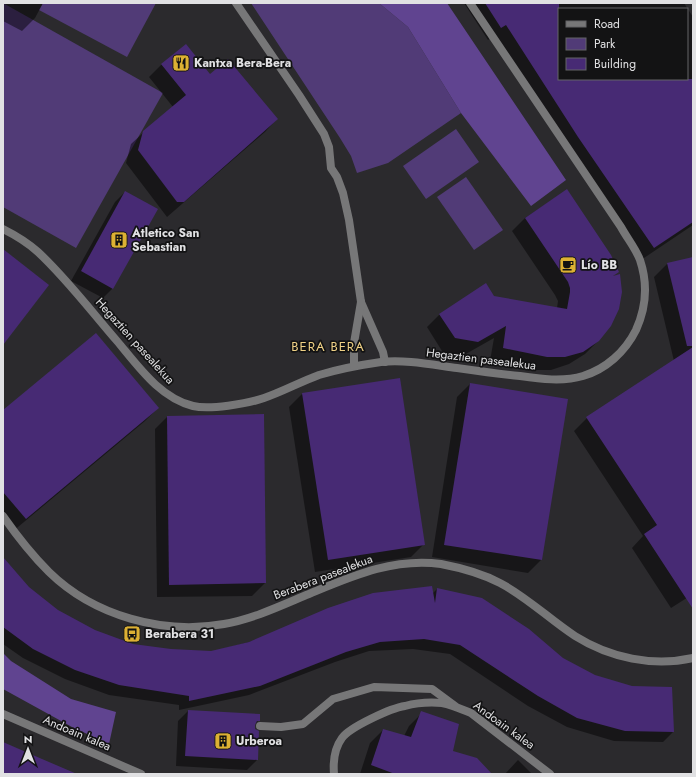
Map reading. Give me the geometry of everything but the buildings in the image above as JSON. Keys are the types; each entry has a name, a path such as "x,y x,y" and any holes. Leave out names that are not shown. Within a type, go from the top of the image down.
{"street":[{"path":"236,3 324,134 329,147 331,168 344,193 361,302 383,352 385,362"},
{"name":"Hegaztien pasealekua","path":"3,229 15,235 37,251 73,288 136,364 157,386 173,399 194,406 217,407 243,403 263,398 320,375 354,366 385,362 427,364 533,378 560,380 581,376 600,369 617,356 630,341 639,323 644,305 645,282 639,259 621,227 470,3"},
{"path":"354,366 354,343 361,302"},
{"name":"Berabera pasealekua","path":"3,516 34,557 69,589 110,611 133,619 155,624 178,627 224,624 246,619 356,575 376,569 397,564 439,564 481,574 501,583 574,636 608,653 646,661 665,662 693,658"},
{"path":"260,726 281,728 303,724 333,699 374,687 432,689 458,708"},
{"name":"Andoain kalea","path":"334,774 336,750 342,738 359,726 403,706 440,703 458,708 471,714 550,774"},
{"name":"Andoain kalea","path":"3,714 141,774"}],"green space":[{"path":"3,3 163,93 76,248 3,207"},
{"path":"43,3 156,3 127,57 39,10"},
{"path":"251,3 379,3 408,27 461,113 388,163 357,173 351,156 340,138"},
{"path":"456,129 479,162 426,199 403,166"},
{"path":"466,177 503,230 474,250 437,197"}],"shaded area":[{"path":"379,3 447,3 566,180 531,206 461,113 408,27"},
{"path":"3,653 11,661 71,699 116,712 109,744 72,727 3,689"}],"place":[{"name":"Kantxa Bera-Bera","path":"181,63"},
{"name":"Atletico San Sebastian","path":"119,240"},
{"name":"Lío BB","path":"568,265"},
{"name":"Berabera 31","path":"132,634"},
{"name":"Urberoa","path":"223,741"}],"district":[{"name":"BERA BERA","path":"328,346"}]}
